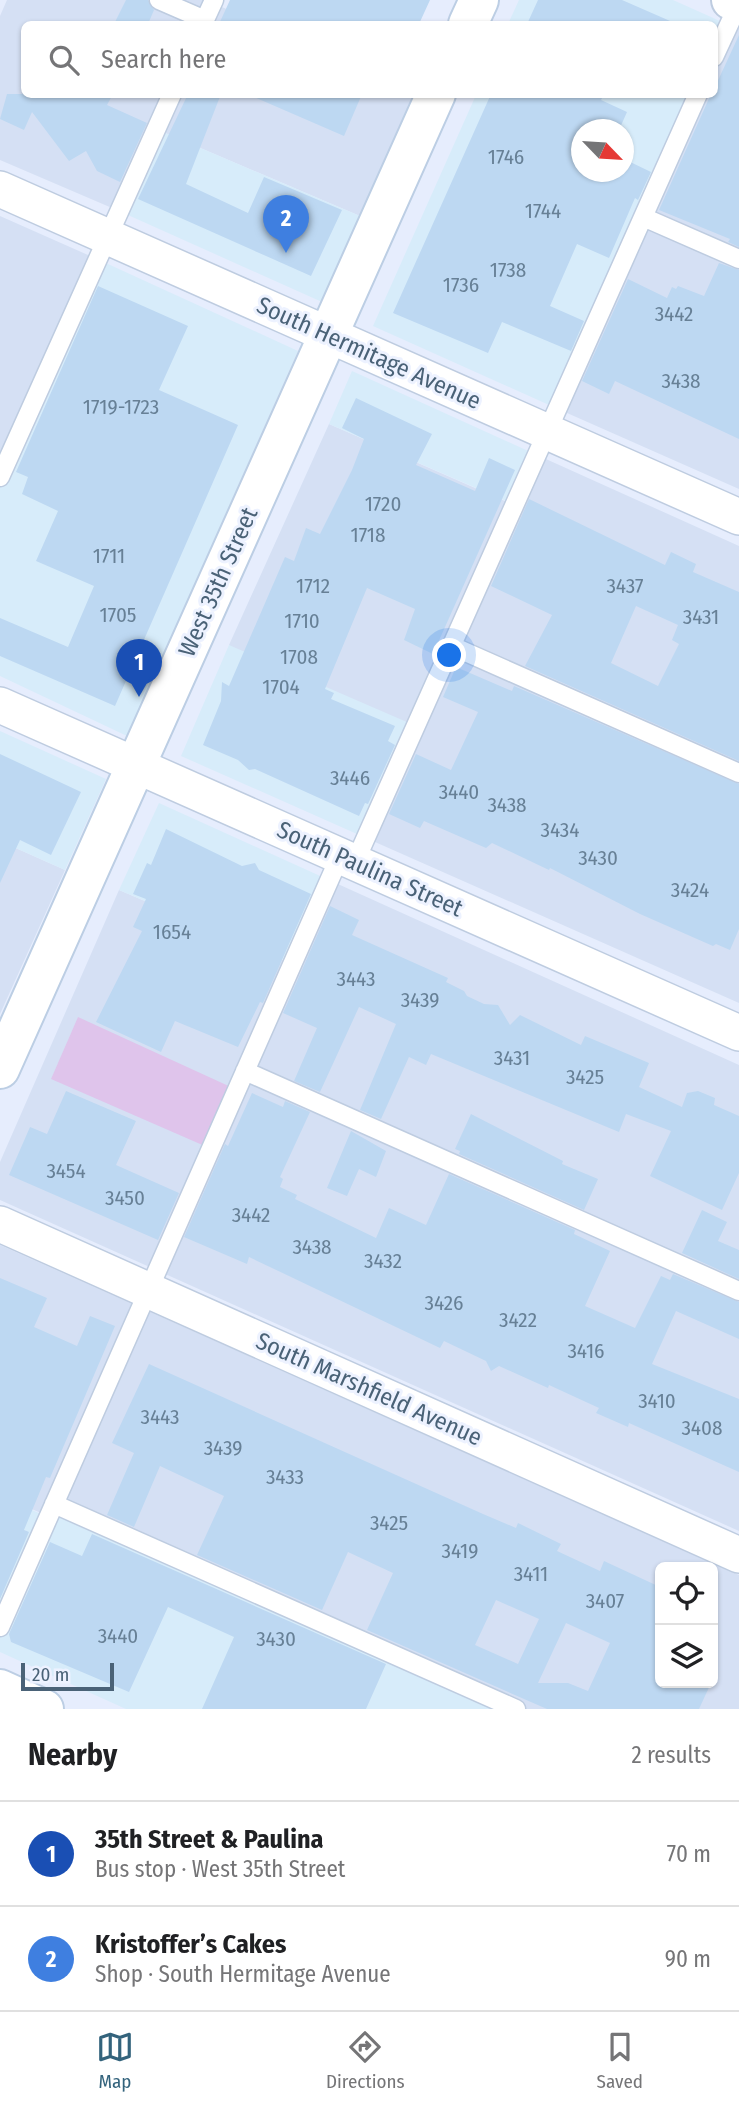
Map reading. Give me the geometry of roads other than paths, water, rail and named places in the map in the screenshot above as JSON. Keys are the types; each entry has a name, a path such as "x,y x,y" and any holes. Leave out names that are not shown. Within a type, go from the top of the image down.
{"main road":[{"path":"469,21 479,0"},
{"path":"731,0 739,3"},
{"name":"West 35th Street","path":"0,1069 434,98"},
{"path":"0,1689 44,1709"}],"street":[{"name":"South Hermitage Avenue","path":"0,189 739,517"},
{"name":"South Paulina Street","path":"0,705 739,1033"},
{"name":"South Marshfield Avenue","path":"0,1224 739,1555"}],"lane":[{"path":"159,0 202,21"},
{"path":"204,21 214,0"},
{"path":"718,50 739,3"},
{"path":"0,477 6,449 170,98"},
{"path":"0,1627 245,1071 452,646 696,98"},
{"path":"643,217 739,259"},
{"path":"452,646 739,773"},
{"path":"245,1071 739,1291"},
{"path":"54,1504 516,1709"}],"place":[{"name":"Kristoffer’s Cakes","path":"286,253"},
{"name":"35th Street & Paulina","path":"139,697"}]}
